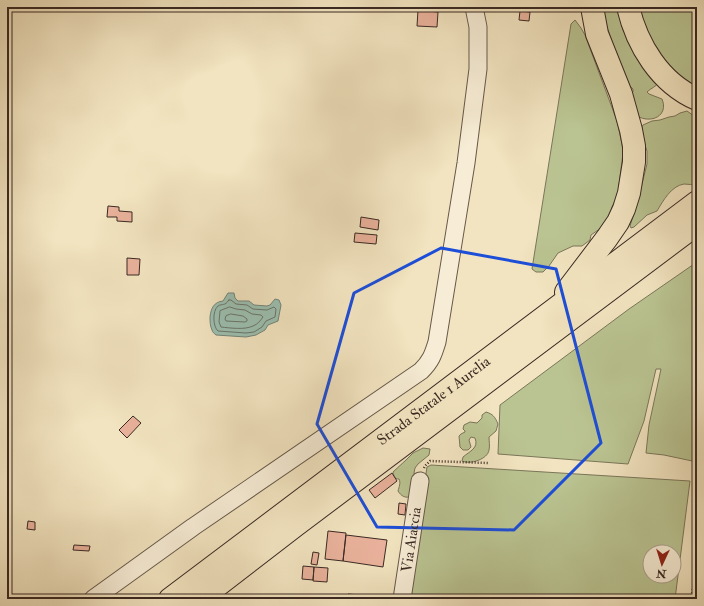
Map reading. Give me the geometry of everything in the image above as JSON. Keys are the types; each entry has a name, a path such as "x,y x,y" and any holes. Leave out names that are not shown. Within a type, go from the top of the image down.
{"highway":[{"path":"552,311 618,222 627,198 634,162 634,146 631,130 621,94 597,34 592,7"},
{"path":"628,7 642,46 650,60 674,85 697,99"},
{"name":"Strada Statale 1 Aurelia","path":"170,599 697,202"},
{"name":"Strada Statale 1 Aurelia","path":"205,596 296,525 697,224"}],"street":[{"path":"93,599 193,527 421,371 428,363 433,355 437,342 473,114 478,68 478,27 474,7"},
{"name":"Via Aiaccia","path":"402,599 420,481"}],"path":[{"path":"420,481 425,466 430,461 488,463"},
{"path":"691,599 697,566"},
{"path":"693,591 697,592"}],"highlighted area":[{"path":"441,248 556,269 601,443 514,530 377,527 317,424 354,293"}],"green space":[{"path":"603,7 619,7 623,30 659,82 647,92 662,99 664,105 661,114 653,119 637,116 631,94 633,89 627,83 621,68 606,24"},
{"path":"637,7 697,7 697,85 689,84 659,59"},
{"path":"575,20 585,35 617,121 623,153 619,185 620,193 612,207 609,218 601,228 591,235 590,240 582,246 573,246 558,253 543,272 536,272 532,269 571,24"},
{"path":"687,111 697,118 697,185 679,185 668,194 657,211 647,215 631,228 630,226 647,164 647,151 642,127 643,125 652,121 675,116"},
{"path":"697,262 697,462 646,453 649,425 661,369 656,369 644,421 628,464 498,454 500,405 629,309"},
{"path":"486,412 494,416 498,424 496,431 489,437 488,453 474,462 462,461 463,457 475,447 476,444 475,438 471,437 469,440 471,447 468,450 463,450 460,447 459,436 465,432 463,429 464,425 470,422 477,423"},
{"path":"423,448 430,449 429,455 415,468 414,473 416,480 411,496 404,496 398,491 400,480 394,477 393,472 413,453"},
{"path":"431,465 690,481 682,544 642,544 642,584 677,584 675,599 407,599 427,467"}],"water":[{"path":"228,293 234,293 235,298 238,301 249,301 254,305 267,306 270,305 275,299 279,300 281,305 278,321 268,325 265,330 256,335 246,337 216,335 212,331 210,325 211,311 215,304 223,301"}],"building":[{"path":"418,10 438,12 437,27 417,26"},
{"path":"520,11 530,12 529,21 519,20"},
{"path":"108,206 119,207 119,211 132,212 132,222 117,221 117,217 107,217"},
{"path":"361,217 379,220 378,230 360,227"},
{"path":"355,233 377,235 376,244 354,242"},
{"path":"127,258 140,259 139,275 127,275"},
{"path":"133,416 141,423 127,438 119,430"},
{"path":"392,473 397,481 375,498 369,490"},
{"path":"399,503 406,504 405,515 398,514"},
{"path":"28,521 35,522 35,530 27,529"},
{"path":"328,531 346,533 343,561 325,559"},
{"path":"346,535 387,540 383,567 343,561"},
{"path":"74,545 90,546 89,551 73,550"},
{"path":"313,552 319,553 317,565 311,564"},
{"path":"303,566 314,567 313,580 302,579"},
{"path":"314,567 328,568 327,582 313,581"},
{"path":"348,594 372,596 372,599 347,599"}]}
